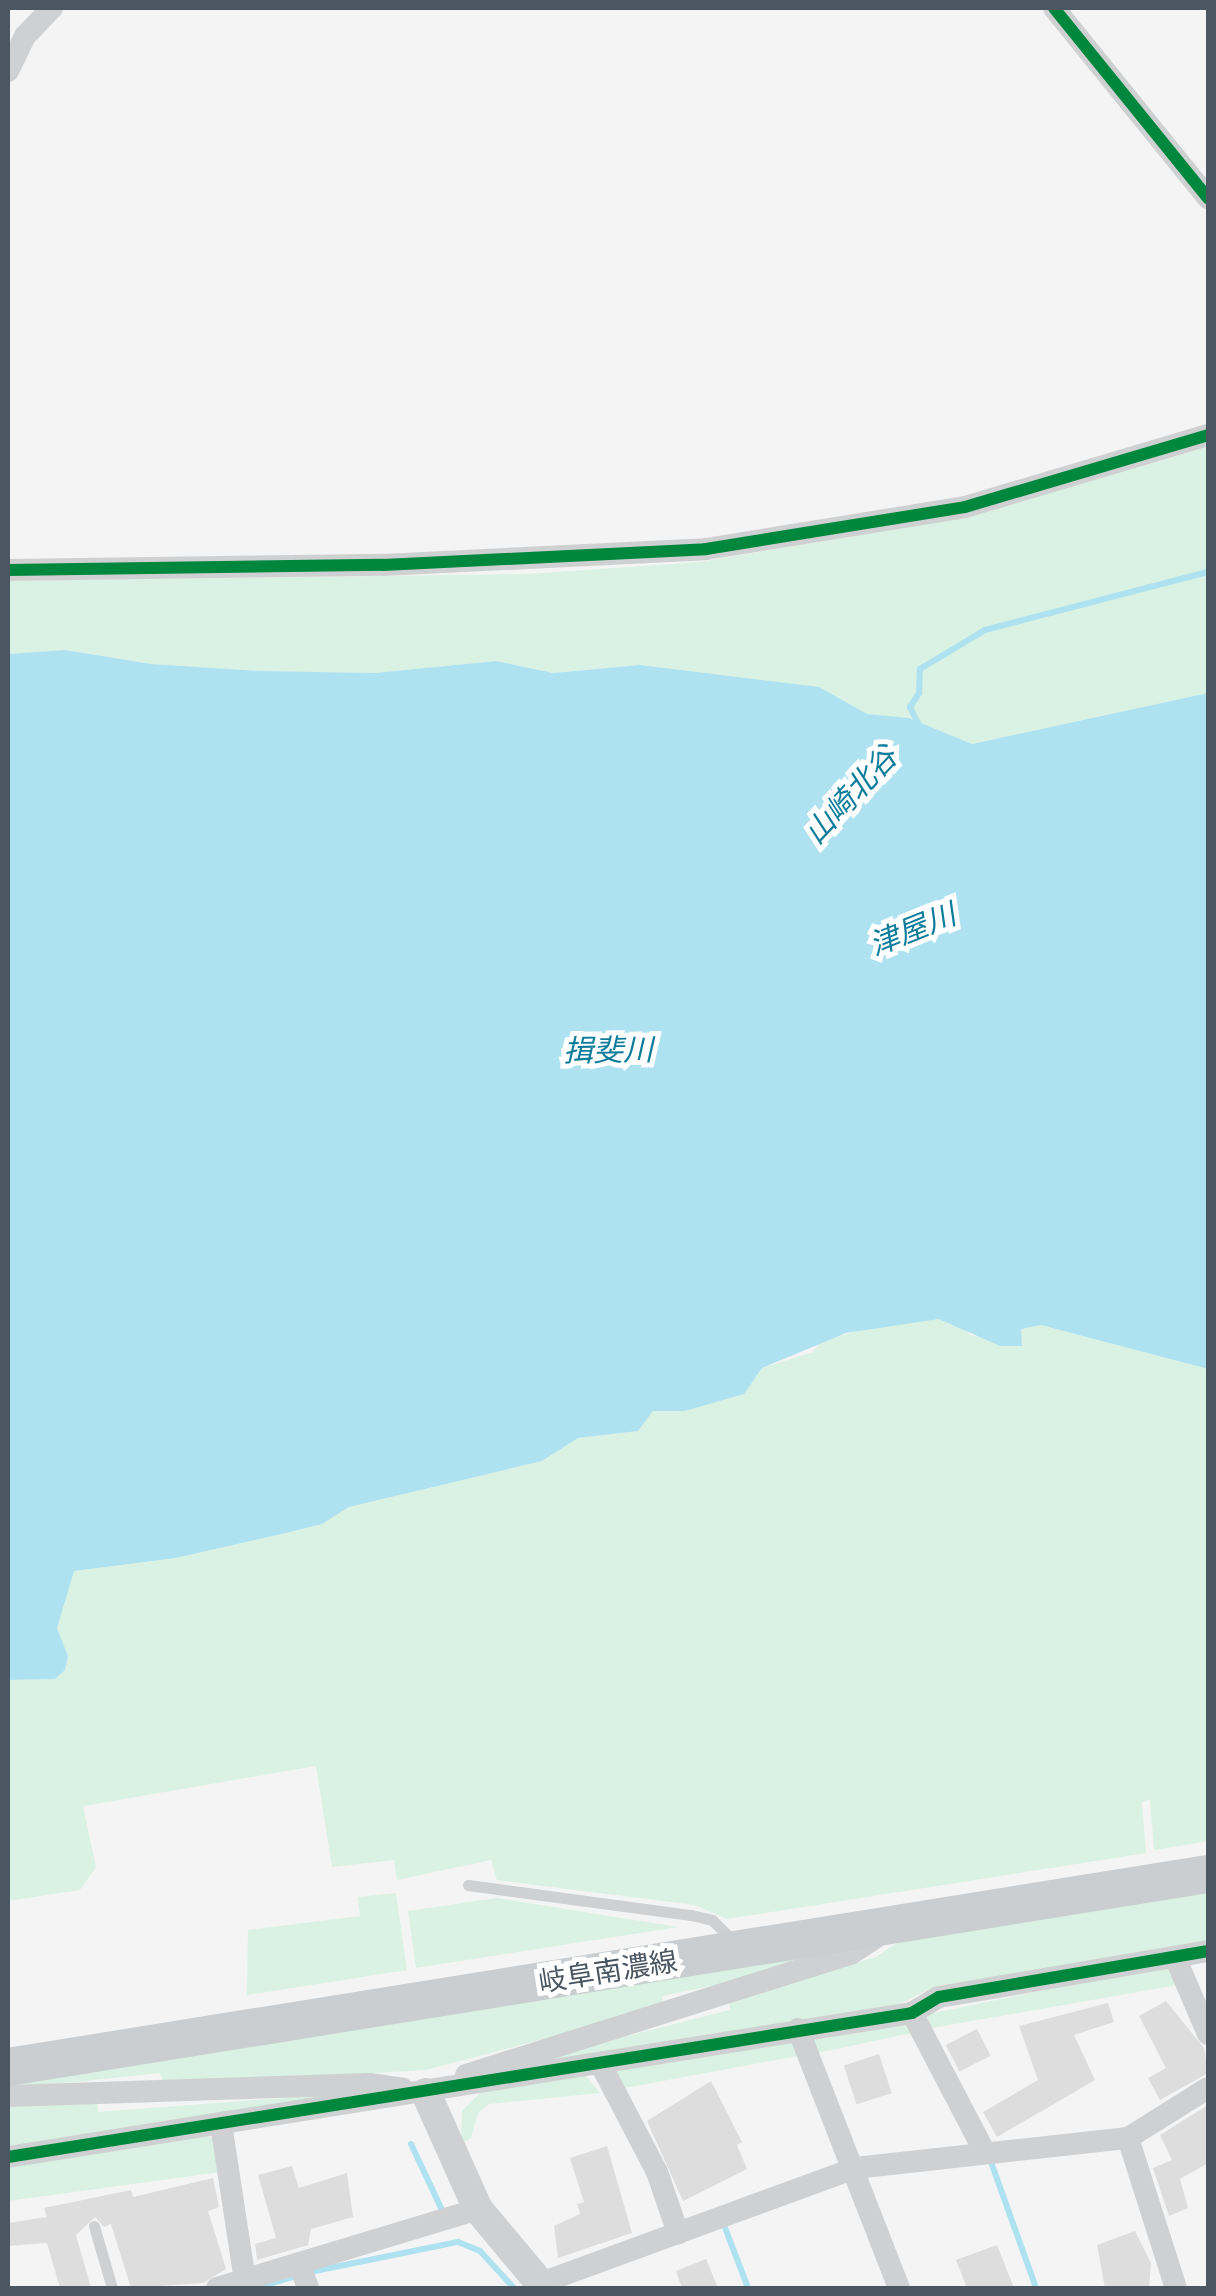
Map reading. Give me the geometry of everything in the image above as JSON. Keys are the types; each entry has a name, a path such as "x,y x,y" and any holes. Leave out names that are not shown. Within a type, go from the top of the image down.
{"main road":[{"name":"岐阜南濃線","path":"8,2066 1208,1874"}],"street":[{"path":"9,67 37,19 52,8"},
{"path":"1054,8 1208,198"},
{"path":"8,570 548,560 706,549 964,507 1208,435"},
{"path":"8,2096 369,2084 426,2092 478,2070 852,1953 891,1927"},
{"path":"8,2156 912,2013 939,1996 1208,1951"},
{"path":"1175,1957 1208,2034"},
{"path":"912,2013 984,2151"},
{"path":"798,2029 900,2288"},
{"path":"600,2063 656,2172 678,2233"},
{"path":"426,2092 478,2209 542,2286 855,2168 1128,2138 1208,2088"},
{"path":"221,2124 245,2280"},
{"path":"1128,2138 1176,2288"},
{"path":"217,2288 478,2209"},
{"path":"299,2263 308,2288"}],"lane":[{"path":"468,1885 692,1915 712,1920 744,1951"},
{"path":"94,2226 112,2288"}],"green space":[{"path":"1208,447 1208,693 972,744 909,718 866,714 819,688 640,665 553,673 496,661 375,673 151,664 65,650 8,654 8,581 529,574 700,562 972,515"},
{"path":"939,1319 958,1323 970,1335 1022,1345 1020,1329 1041,1325 1208,1369 1208,1841 1154,1850 1150,1799 1142,1802 1146,1853 727,1919 695,1905 497,1880 491,1860 397,1880 394,1860 332,1867 316,1766 83,1806 96,1867 80,1890 8,1901 8,1680 55,1679 65,1670 68,1656 57,1628 73,1571 176,1558 286,1533 322,1524 349,1507 542,1461 578,1438 638,1431 653,1411 685,1411 743,1394 762,1368 813,1352 822,1341 876,1326"},
{"path":"1208,1890 1208,1941 932,1988 897,2005 484,2072 730,2010 729,1997 874,1958 903,1939"},
{"path":"396,1893 407,1970 247,1995 248,1930 360,1916 358,1897"},
{"path":"497,1898 678,1927 416,1968 408,1911"},
{"path":"839,1948 746,1979 662,1996 664,2007 426,2070 164,2085 160,2073 8,2089 8,2080"},
{"path":"1161,1966 1172,1969 1178,1985 926,2029 929,2014"},
{"path":"909,2024 912,2033 812,2054 810,2044 815,2035"},
{"path":"788,2040 803,2055 619,2089 614,2070"},
{"path":"584,2073 600,2093 489,2104 478,2113 471,2138 461,2144 462,2111 484,2089"},
{"path":"362,2092 8,2149 8,2106 97,2098 98,2112"},
{"path":"206,2134 216,2142 221,2172 8,2201 8,2163"}],"water":[{"path":"65,650 151,664 261,671 375,673 496,661 553,673 640,665 819,687 867,714 909,718 972,744 1208,693 1208,1369 1041,1325 1021,1329 1022,1346 1000,1346 939,1319 846,1333 762,1368 744,1394 685,1411 653,1411 638,1431 578,1438 542,1461 349,1507 322,1524 286,1533 176,1558 74,1571 57,1628 68,1656 65,1670 55,1679 8,1680 8,654"}],"building":[{"path":"1166,2001 1204,2048 1208,2073 1160,2100 1148,2078 1166,2068 1139,2016"},
{"path":"1108,2003 1114,2022 1074,2035 1095,2080 997,2137 983,2112 1038,2080 1019,2026"},
{"path":"977,2029 991,2056 959,2072 946,2045"},
{"path":"879,2054 892,2093 856,2104 844,2065"},
{"path":"711,2081 742,2142 737,2145 747,2169 683,2201 647,2121"},
{"path":"1208,2105 1208,2163 1180,2179 1188,2208 1169,2216 1153,2168 1172,2160 1160,2135"},
{"path":"607,2146 632,2233 558,2258 554,2226 580,2214 577,2204 584,2202 570,2158"},
{"path":"292,2166 299,2188 347,2173 353,2217 311,2229 308,2245 257,2260 255,2244 276,2238 258,2175"},
{"path":"213,2178 219,2207 208,2211 226,2269 203,2283 131,2288 111,2224 104,2227 95,2217 76,2235 91,2288 60,2288 47,2243 8,2246 8,2223 47,2217 44,2208 131,2190 133,2197"},
{"path":"1135,2231 1151,2263 1149,2288 1105,2288 1097,2245"},
{"path":"997,2245 1014,2288 967,2288 956,2260"},
{"path":"706,2259 718,2288 682,2288 676,2271"}],"waterway":[{"name":"山崎北谷","path":"914,730 919,725 910,707 919,693 920,669 985,630 1208,572"},
{"path":"411,2144 441,2208"},
{"path":"991,2162 1036,2288"},
{"path":"724,2225 748,2288"},
{"path":"315,2271 458,2242 480,2251 514,2288"},
{"path":"255,2288 293,2277"}],"cycle path":[{"path":"1054,8 1208,198"},
{"path":"8,570 383,565 706,549 965,507 1208,435"},
{"path":"8,2157 912,2013 939,1997 1208,1951"}],"water label":[{"name":"津屋川","path":"913,931"},
{"name":"揖斐川","path":"608,1052"}]}
